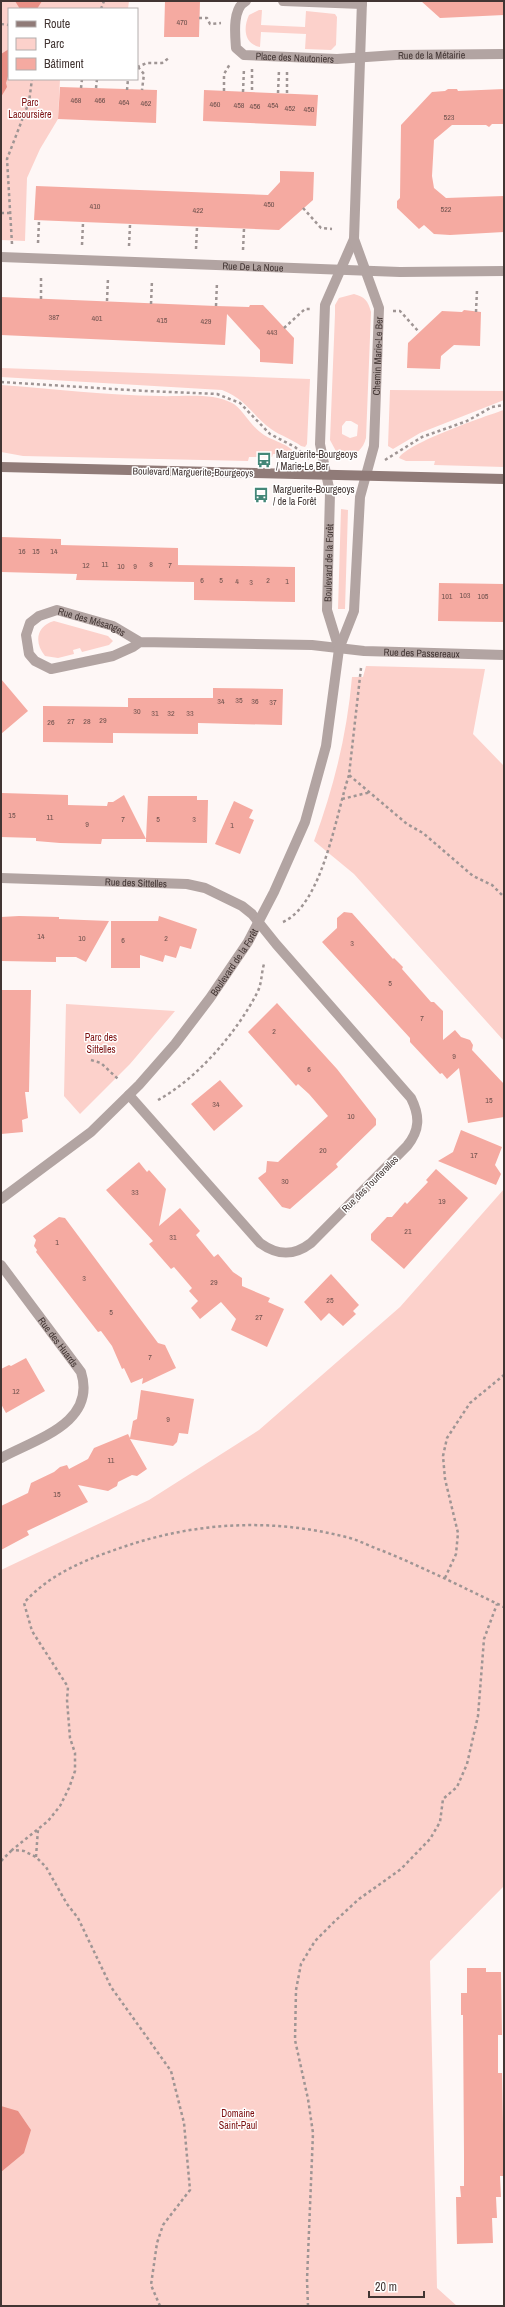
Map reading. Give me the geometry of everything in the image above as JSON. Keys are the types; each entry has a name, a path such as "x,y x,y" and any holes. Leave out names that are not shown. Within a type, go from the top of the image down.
{"street":[{"name":"Place des Nautoniers","path":"246,1 239,6 237,12 236,37 236,48 244,55 329,59 360,58"},
{"path":"283,1 362,3"},
{"name":"Chemin Marie-Le Ber","path":"326,475 320,444 325,305 354,239 362,3"},
{"name":"Rue de la Métairie","path":"360,58 396,55 504,54"},
{"name":"Chemin Marie-Le Ber","path":"354,239 379,308 374,446 366,476"},
{"name":"Rue De La Noue","path":"1,257 366,271 462,273 504,272"},
{"name":"Boulevard Marguerite-Bourgeoys","path":"1,467 504,479"},
{"name":"Boulevard de la Forêt","path":"326,475 330,493 326,610 340,649"},
{"name":"Boulevard de la Forêt","path":"1,1199 68,1151 129,1095 175,1044 210,998 242,953 259,923 300,835 321,770 331,722 340,649 354,611 360,496 366,476"},
{"name":"Rue des Mésanges","path":"140,642 134,647 113,656 51,670 35,661 29,654 26,635 30,623 39,616 56,610 113,626 140,642 312,646 340,649"},
{"name":"Rue des Passereaux","path":"340,649 504,655"},
{"name":"Rue des Sittelles","path":"1,878 169,882 196,885 242,906 259,923"},
{"name":"Rue des Tourterelles","path":"129,1095 260,1243 269,1250 281,1253 292,1253 302,1250 311,1243 414,1137 418,1117 411,1098 259,923"},
{"name":"Rue des Huards","path":"1,1265 81,1372 84,1391 82,1402 72,1419 1,1458"}],"path":[{"path":"199,18 207,18 210,24 223,24"},
{"path":"142,90 144,74 138,67 147,63 162,63 168,58"},
{"path":"224,91 224,74 230,64"},
{"path":"243,92 244,68"},
{"path":"252,69 252,92"},
{"path":"278,93 279,69"},
{"path":"286,94 287,70"},
{"path":"12,242 7,159 29,102 32,80"},
{"path":"81,88 82,80"},
{"path":"96,88 97,80"},
{"path":"127,90 128,80"},
{"path":"303,208 321,228 332,229"},
{"path":"1,213 10,213"},
{"path":"38,243 39,221"},
{"path":"82,245 83,222"},
{"path":"129,246 130,225"},
{"path":"196,249 197,227"},
{"path":"243,250 244,229"},
{"path":"40,299 41,276"},
{"path":"107,301 108,278"},
{"path":"151,304 152,280"},
{"path":"216,306 217,282"},
{"path":"476,312 477,290"},
{"path":"284,328 305,308 315,309"},
{"path":"390,311 400,311 419,332"},
{"path":"1,382 145,392 217,394 240,403 270,434 303,453"},
{"path":"392,455 422,437 467,421 492,407 504,405"},
{"path":"283,922 295,916 306,902 322,866 349,774 361,668"},
{"path":"349,774 401,819 423,834 473,876 492,885 504,897"},
{"path":"342,799 371,792"},
{"path":"158,1100 175,1089 201,1067 226,1039 257,994 264,964"},
{"path":"91,1060 101,1063 118,1079"},
{"path":"445,1578 456,1554 458,1533 445,1480 443,1456 447,1438 470,1403 504,1375"},
{"path":"1,1861 12,1850 48,1821 60,1806 75,1771 75,1754 69,1724 67,1700 68,1686 32,1631 24,1603 44,1583 67,1570 113,1550 149,1538 192,1529 252,1524 280,1525 318,1531 348,1538 445,1578 504,1607"},
{"path":"308,2306 307,2280 313,2134 308,2099 295,2040 296,1990 301,1964 315,1940 359,1899 415,1856 430,1840 440,1822 443,1799 457,1787 467,1764 478,1716 484,1639 497,1604"},
{"path":"36,1857 38,1829"},
{"path":"12,1850 24,1851 36,1857 46,1867 67,1904 78,1918 111,1987 171,2071 184,2123 190,2190 163,2225 158,2243 151,2285 160,2306"}],"green space":[{"name":"Parc Lacoursière","path":"1,1 129,1 128,8 8,8 8,80 60,80 58,119 40,149 27,178 25,241 1,240"},
{"path":"262,10 261,25 305,27 306,11 335,14 337,17 336,45 331,50 305,49 306,34 261,32 260,47 255,45 251,43 246,35 246,25 249,15"},
{"path":"354,294 361,297 369,305 371,312 366,438 359,451 347,455 337,453 330,440 335,305 339,298","holes":["346,421 351,421 358,425 357,436 350,438 342,434 342,426"]},
{"path":"1,368 310,379 307,444 305,447 301,446 271,429 237,398 222,390 1,377"},
{"path":"1,385 80,392 215,397 236,405 259,432 287,446 296,456 283,457 283,454 273,454 272,457 249,457 248,461 23,456 1,452"},
{"path":"390,390 504,391 504,400 420,433 393,449 388,446"},
{"path":"504,410 504,467 434,465 435,461 406,461 399,458 416,445 431,438"},
{"path":"341,509 348,510 345,609 338,609"},
{"path":"54,621 108,636 113,641 109,645 82,652 80,648 73,650 74,654 58,658 45,656 41,651 38,641 40,631 48,623"},
{"path":"366,666 485,669 473,734 504,766 504,1041 354,874 314,841 328,801 339,760 347,719 352,677 363,677"},
{"name":"Parc des Sittelles","path":"66,1004 175,1011 130,1064 80,1114 64,1096"},
{"name":"Domaine Saint-Paul","path":"504,1189 504,1886 430,1961 437,2288 457,2306 1,2306 1,1570 149,1500 259,1430 400,1307"}],"shaded area":[{"path":"15,1 42,1 38,8 19,8"},
{"path":"8,50 8,76 6,83 7,87 1,97 1,54"},
{"path":"1,2106 18,2111 31,2130 24,2153 1,2172"}],"building":[{"path":"165,1 200,1 199,37 164,37"},
{"path":"421,1 504,1 504,15 440,18"},
{"path":"60,87 157,90 156,123 58,119"},
{"path":"448,89 457,89 458,91 504,89 504,124 492,124 489,127 486,125 452,125 434,140 432,176 434,188 446,198 504,196 504,232 450,235 434,234 424,225 419,229 397,208 397,201 400,198 401,125 432,92 445,91"},
{"path":"204,90 318,95 316,126 203,121"},
{"path":"280,171 314,172 313,200 279,230 34,220 36,186 268,195 280,182"},
{"path":"1,297 216,306 249,307 250,305 263,305 294,338 293,364 260,362 260,350 227,314 225,345 1,335"},
{"path":"464,310 481,312 480,346 454,345 441,356 440,369 407,368 408,343 442,311 462,312"},
{"path":"1,537 61,539 61,545 178,548 178,565 295,567 295,602 194,600 194,582 76,580 77,574 1,572"},
{"path":"439,583 504,584 504,622 438,621"},
{"path":"1,679 28,711 1,734"},
{"path":"213,688 283,689 282,725 198,723 198,734 113,733 113,743 43,742 43,706 128,707 128,698 213,698"},
{"path":"2,793 68,795 68,805 107,806 108,802 113,802 124,795 146,839 102,839 101,844 60,843 36,841 36,838 1,837"},
{"path":"148,796 197,796 197,800 208,800 207,843 146,842"},
{"path":"234,801 253,810 249,818 254,820 240,854 215,844"},
{"path":"344,912 352,913 393,959 394,958 403,967 402,969 431,1002 434,1002 443,1011 443,1040 455,1030 461,1037 470,1040 473,1045 472,1050 504,1084 504,1117 468,1123 459,1068 447,1079 442,1073 440,1074 410,1042 410,1038 322,942 337,928 337,918"},
{"path":"159,916 197,929 191,949 180,946 176,958 165,955 163,962 140,955 140,968 111,968 111,921 158,921"},
{"path":"1,917 59,917 59,919 109,921 86,962 76,957 56,957 56,962 1,961"},
{"path":"1,990 31,990 29,1092 25,1092 28,1118 22,1120 23,1132 1,1134"},
{"path":"277,1003 337,1069 376,1119 376,1125 336,1164 338,1167 290,1209 282,1207 258,1178 266,1172 267,1161 278,1162 328,1116 309,1094 298,1084 296,1086 248,1032"},
{"path":"220,1080 243,1106 214,1131 191,1104"},
{"path":"461,1130 502,1147 495,1165 501,1174 496,1185 438,1161 453,1152"},
{"path":"139,1162 147,1172 149,1170 166,1189 159,1226 180,1208 200,1231 196,1235 214,1257 218,1254 233,1272 242,1278 242,1286 270,1298 268,1302 284,1309 267,1347 231,1330 236,1319 221,1302 200,1319 191,1308 198,1301 189,1291 192,1288 174,1267 171,1269 149,1244 153,1241 106,1190"},
{"path":"436,1169 468,1198 404,1269 371,1240 371,1234 387,1217 392,1217 405,1202 407,1204 428,1182 426,1180"},
{"path":"59,1217 65,1218 158,1343 165,1345 176,1368 142,1384 143,1378 131,1383 124,1368 122,1369 112,1346 101,1331 98,1332 36,1252 37,1250 34,1246 36,1240 33,1236"},
{"path":"331,1274 359,1305 353,1311 356,1314 343,1326 329,1313 321,1321 304,1302"},
{"path":"26,1358 45,1391 6,1413 1,1404 1,1369 9,1365 11,1366"},
{"path":"141,1390 194,1399 188,1434 179,1433 177,1442 173,1446 130,1439 147,1469 137,1476 132,1475 118,1482 117,1486 108,1491 78,1485 88,1502 27,1531 29,1535 1,1550 1,1506 28,1493 31,1483 54,1472 60,1467 67,1465 69,1469 88,1459 94,1448 128,1434 130,1438 133,1421 137,1419"},
{"path":"467,1968 486,1968 486,1972 501,1972 502,2035 498,2035 498,2073 502,2073 504,2176 500,2176 501,2197 496,2197 497,2218 492,2218 493,2243 457,2244 456,2197 461,2197 460,2186 464,2186 463,2015 461,2015 461,1993 467,1993"}],"place":[{"name":"Marguerite-Bourgeoys / Marie-Le Ber","path":"264,460"},
{"name":"Marguerite-Bourgeoys / de la Forêt","path":"261,495"}]}
